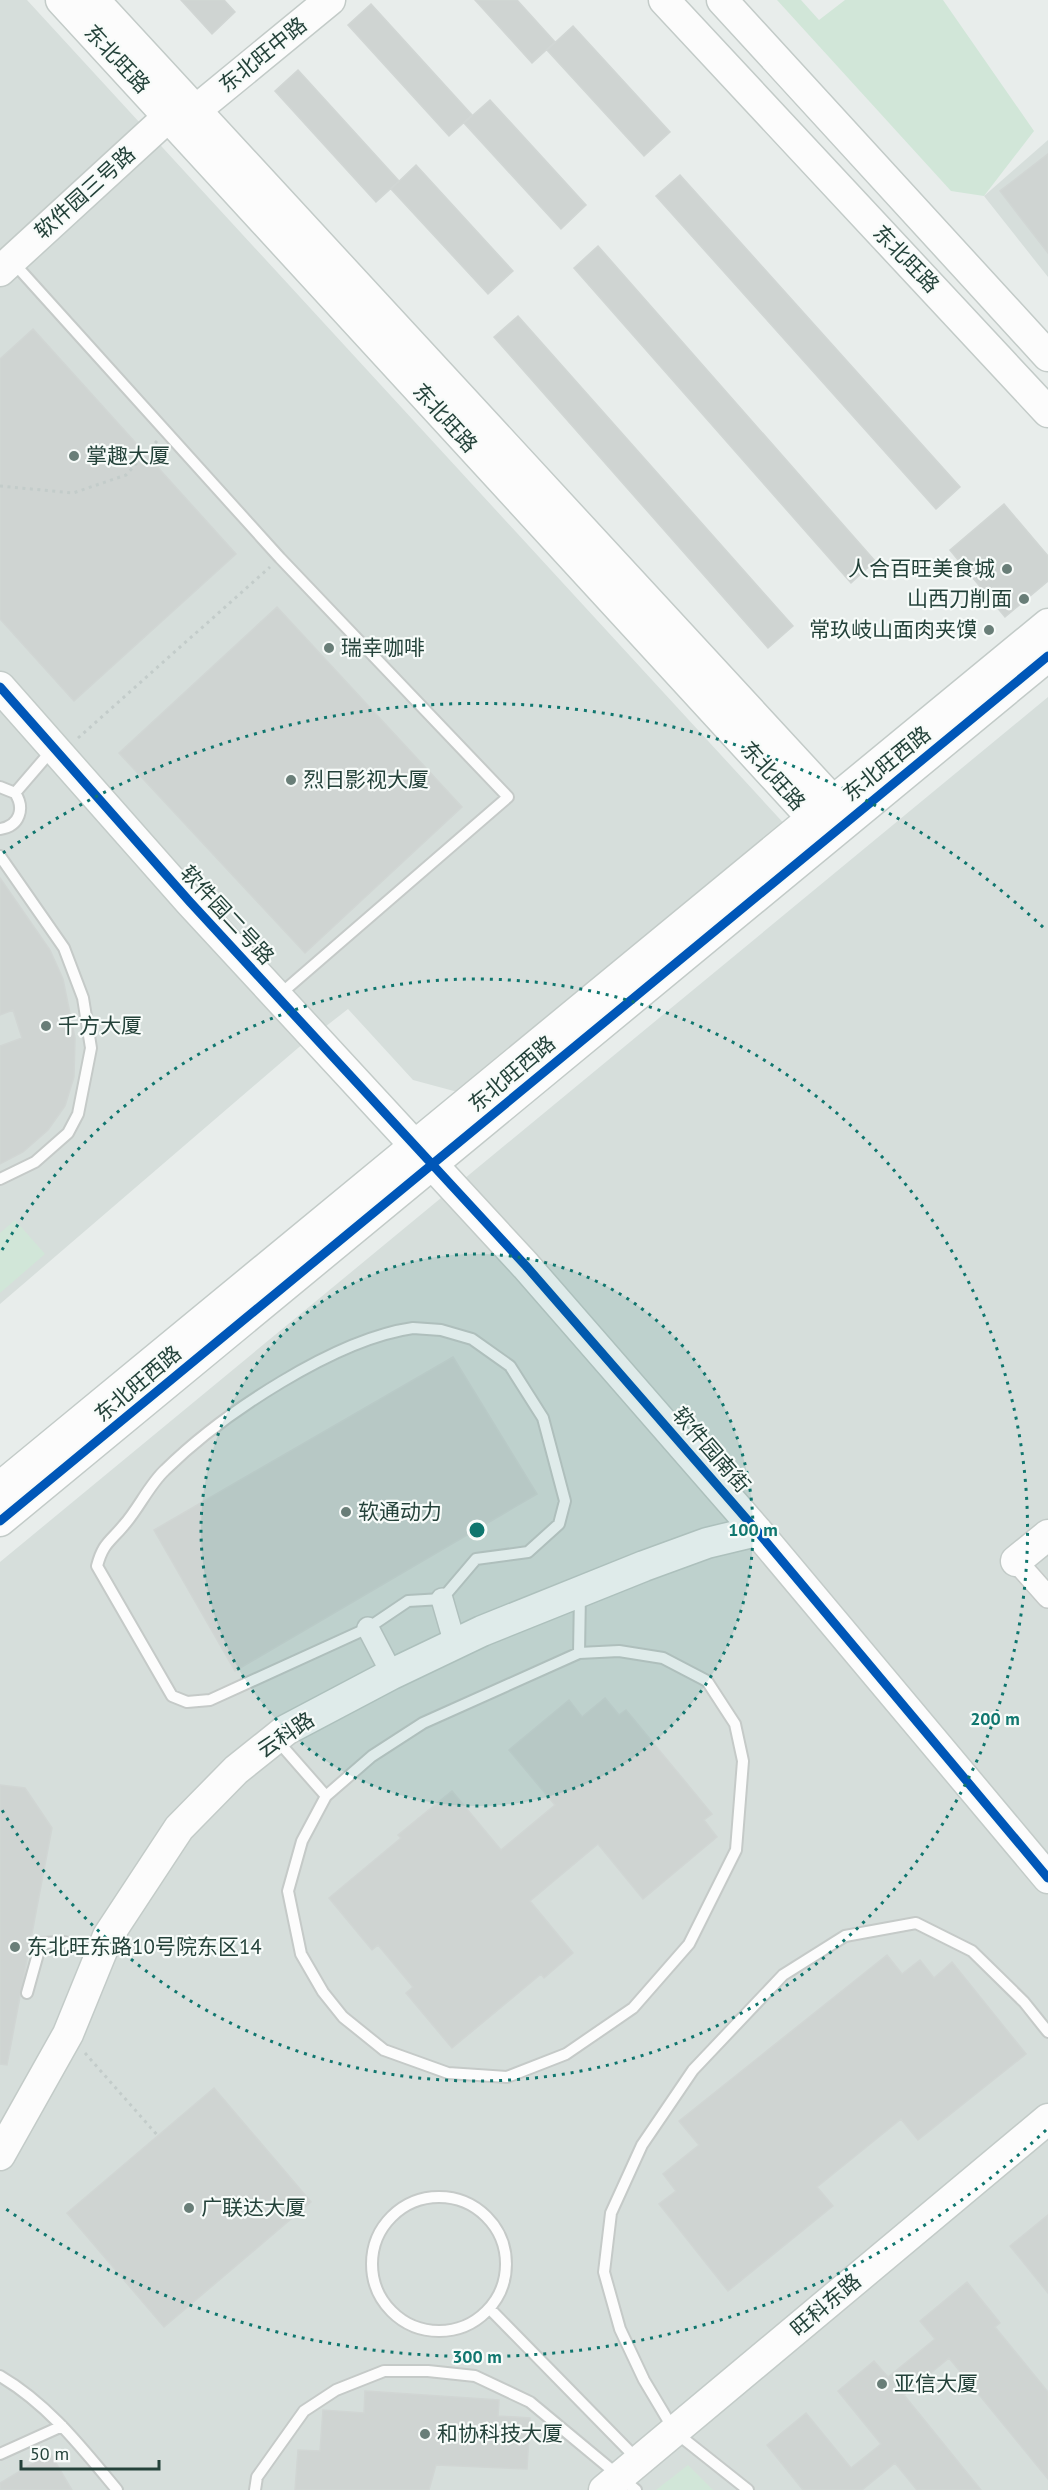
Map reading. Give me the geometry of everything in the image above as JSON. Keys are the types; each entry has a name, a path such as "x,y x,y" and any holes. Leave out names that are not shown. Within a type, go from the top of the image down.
{"street":[{"name":"东北旺路","path":"61,0 183,113"},
{"name":"东北旺路","path":"94,0 183,113 831,818"},
{"name":"东北旺中路","path":"183,113 330,0"},
{"name":"东北旺路","path":"664,0 1048,412"},
{"name":"东北旺路","path":"722,0 1048,357"},
{"name":"软件园三号路","path":"6,265 183,113"},
{"name":"东北旺西路","path":"0,1521 424,1154 831,818 1048,624"},
{"name":"东北旺西路","path":"831,818 1048,656"},
{"name":"软件园二号路","path":"0,687 278,996 424,1154"},
{"name":"东北旺西路","path":"0,1487 424,1154"},
{"name":"软件园南街","path":"424,1154 758,1531 1048,1878"},
{"name":"云科路","path":"0,2155 68,2034 113,1928 179,1827 236,1770 275,1738 392,1674 455,1644 580,1590 707,1544 758,1531"},
{"path":"1048,1534 1016,1561 1048,1597"},
{"path":"441,1599 455,1644"},
{"path":"368,1628 392,1674"},
{"name":"旺科东路","path":"625,2479 675,2432 1048,2119"}],"lane":[{"path":"6,265 166,432 280,558 508,797 278,996"},
{"path":"15,793 54,748"},
{"path":"0,787 15,793 19,799 20,813 12,825 0,829"},
{"path":"0,856 64,948 83,998 91,1048 78,1114 68,1134 35,1162 0,1179"},
{"path":"413,1328 441,1330 472,1339 510,1366 543,1418 565,1501 559,1524 528,1552 476,1559 441,1599 408,1601 368,1628 210,1700 187,1702 172,1696 142,1649 97,1566 102,1549 124,1526 164,1470 233,1414 312,1365 357,1342 386,1332 413,1328"},
{"path":"579,1653 580,1590"},
{"path":"619,1651 663,1658 707,1681 735,1724 743,1761 736,1850 689,1944 633,2008 566,2054 507,2077 448,2073 384,2050 343,2017 323,1992 301,1954 288,1891 302,1841 326,1796 372,1756 423,1724 579,1653 619,1651"},
{"path":"275,1738 326,1796"},
{"path":"748,2490 675,2432 644,2380 620,2329 604,2272 611,2213 642,2145 693,2070 783,1975 845,1936 916,1923 972,1951 1024,2002 1048,2032"},
{"path":"27,1993 41,1943 64,1942 101,1953"},
{"path":"432,2196 455,2198 476,2207 493,2223 504,2244 507,2266 502,2289 490,2309 472,2323 453,2331 431,2332 411,2326 393,2314 380,2297 372,2277 371,2256 378,2234 391,2215 410,2202 432,2196"},
{"path":"490,2309 625,2479"},
{"path":"255,2490 257,2477 304,2411 336,2390 384,2371 428,2371 475,2376 530,2402 625,2479"},
{"path":"0,2376 20,2387 63,2426 117,2490"},
{"path":"0,2454 63,2426"}],"path":[{"path":"0,486 73,493 126,475 166,432"},
{"path":"54,748 78,738 280,558"},
{"path":"68,2034 158,2136"}],"shaded area":[{"path":"0,0 27,0 789,829 465,1094 413,1080 348,1009 298,1048 0,1304"},
{"path":"1048,140 1048,277 984,196"},
{"path":"1048,697 1048,2490 0,2490 0,1562"}],"green space":[{"path":"777,0 801,0 819,20 845,0 943,0 1034,131 984,196 951,191"},
{"path":"15,1220 45,1254 0,1293 0,1233"},
{"path":"688,2465 713,2490 656,2490"}],"building":[{"path":"181,0 224,0 235,12 212,34"},
{"path":"475,0 517,0 555,42 532,63"},
{"path":"371,4 472,115 449,136 348,25"},
{"path":"573,26 670,132 644,156 547,50"},
{"path":"298,70 399,181 376,202 275,91"},
{"path":"490,100 586,205 561,229 464,123"},
{"path":"1048,154 1048,253 1000,191"},
{"path":"416,165 513,271 488,294 391,189"},
{"path":"680,175 960,487 936,509 656,196"},
{"path":"598,246 875,561 851,583 574,268"},
{"path":"518,316 793,626 768,648 494,337"},
{"name":"掌趣大厦","path":"33,329 236,554 74,701 0,619 0,359"},
{"name":"人合百旺美食城","path":"1004,504 1048,556 1048,581 1005,617 950,550"},
{"name":"烈日影视大厦","path":"277,607 462,807 305,953 119,753"},
{"name":"千方大厦","path":"0,878 50,950 63,979 75,1038 74,1077 65,1106 48,1130 23,1152 0,1164 0,1046 22,1038 13,1010 0,1015"},
{"name":"软通动力","path":"453,1357 537,1494 235,1671 154,1530"},
{"path":"605,1698 619,1715 626,1710 712,1814 704,1820 717,1837 643,1899 598,1844 530,1901 573,1953 544,1978 541,1974 452,2048 406,1993 413,1987 378,1945 372,1950 329,1898 401,1838 398,1835 452,1791 501,1850 555,1805 509,1750 569,1700 582,1717"},
{"name":"东北旺东路10号院东区14","path":"0,1785 25,1788 52,1828 7,2065 0,2064"},
{"path":"887,1955 902,1974 920,1960 934,1978 952,1962 1026,2054 918,2140 901,2119 817,2187 833,2206 728,2291 659,2204 676,2191 663,2174 699,2145 679,2121"},
{"name":"广联达大厦","path":"214,2088 311,2202 164,2327 67,2213"},
{"path":"1048,2215 1048,2293 1010,2246"},
{"name":"亚信大厦","path":"967,2282 1000,2323 995,2327 1048,2392 1048,2479 949,2358 904,2395 981,2490 917,2490 895,2463 862,2490 803,2490 767,2445 806,2413 851,2468 881,2444 838,2391 874,2361 888,2377 935,2339 920,2321"},
{"name":"和协科技大厦","path":"365,2391 499,2400 498,2416 530,2418 527,2469 436,2465 429,2490 295,2490 298,2450 320,2451 323,2410 364,2413"},
{"path":"50,2453 72,2490 0,2490 0,2483"}],"cycle path":[{"path":"0,1521 1048,656"},
{"path":"0,687 190,902 526,1266 757,1531 1048,1878"}],"place":[{"name":"掌趣大厦","path":"74,456"},
{"name":"人合百旺美食城","path":"1007,569"},
{"name":"山西刀削面","path":"1024,599"},
{"name":"常玖岐山面肉夹馍","path":"989,630"},
{"name":"瑞幸咖啡","path":"329,648"},
{"name":"烈日影视大厦","path":"291,780"},
{"name":"千方大厦","path":"46,1026"},
{"name":"软通动力","path":"346,1512"},
{"name":"东北旺东路10号院东区14","path":"15,1947"},
{"name":"广联达大厦","path":"189,2208"},
{"name":"亚信大厦","path":"882,2384"},
{"name":"和协科技大厦","path":"425,2434"}]}
